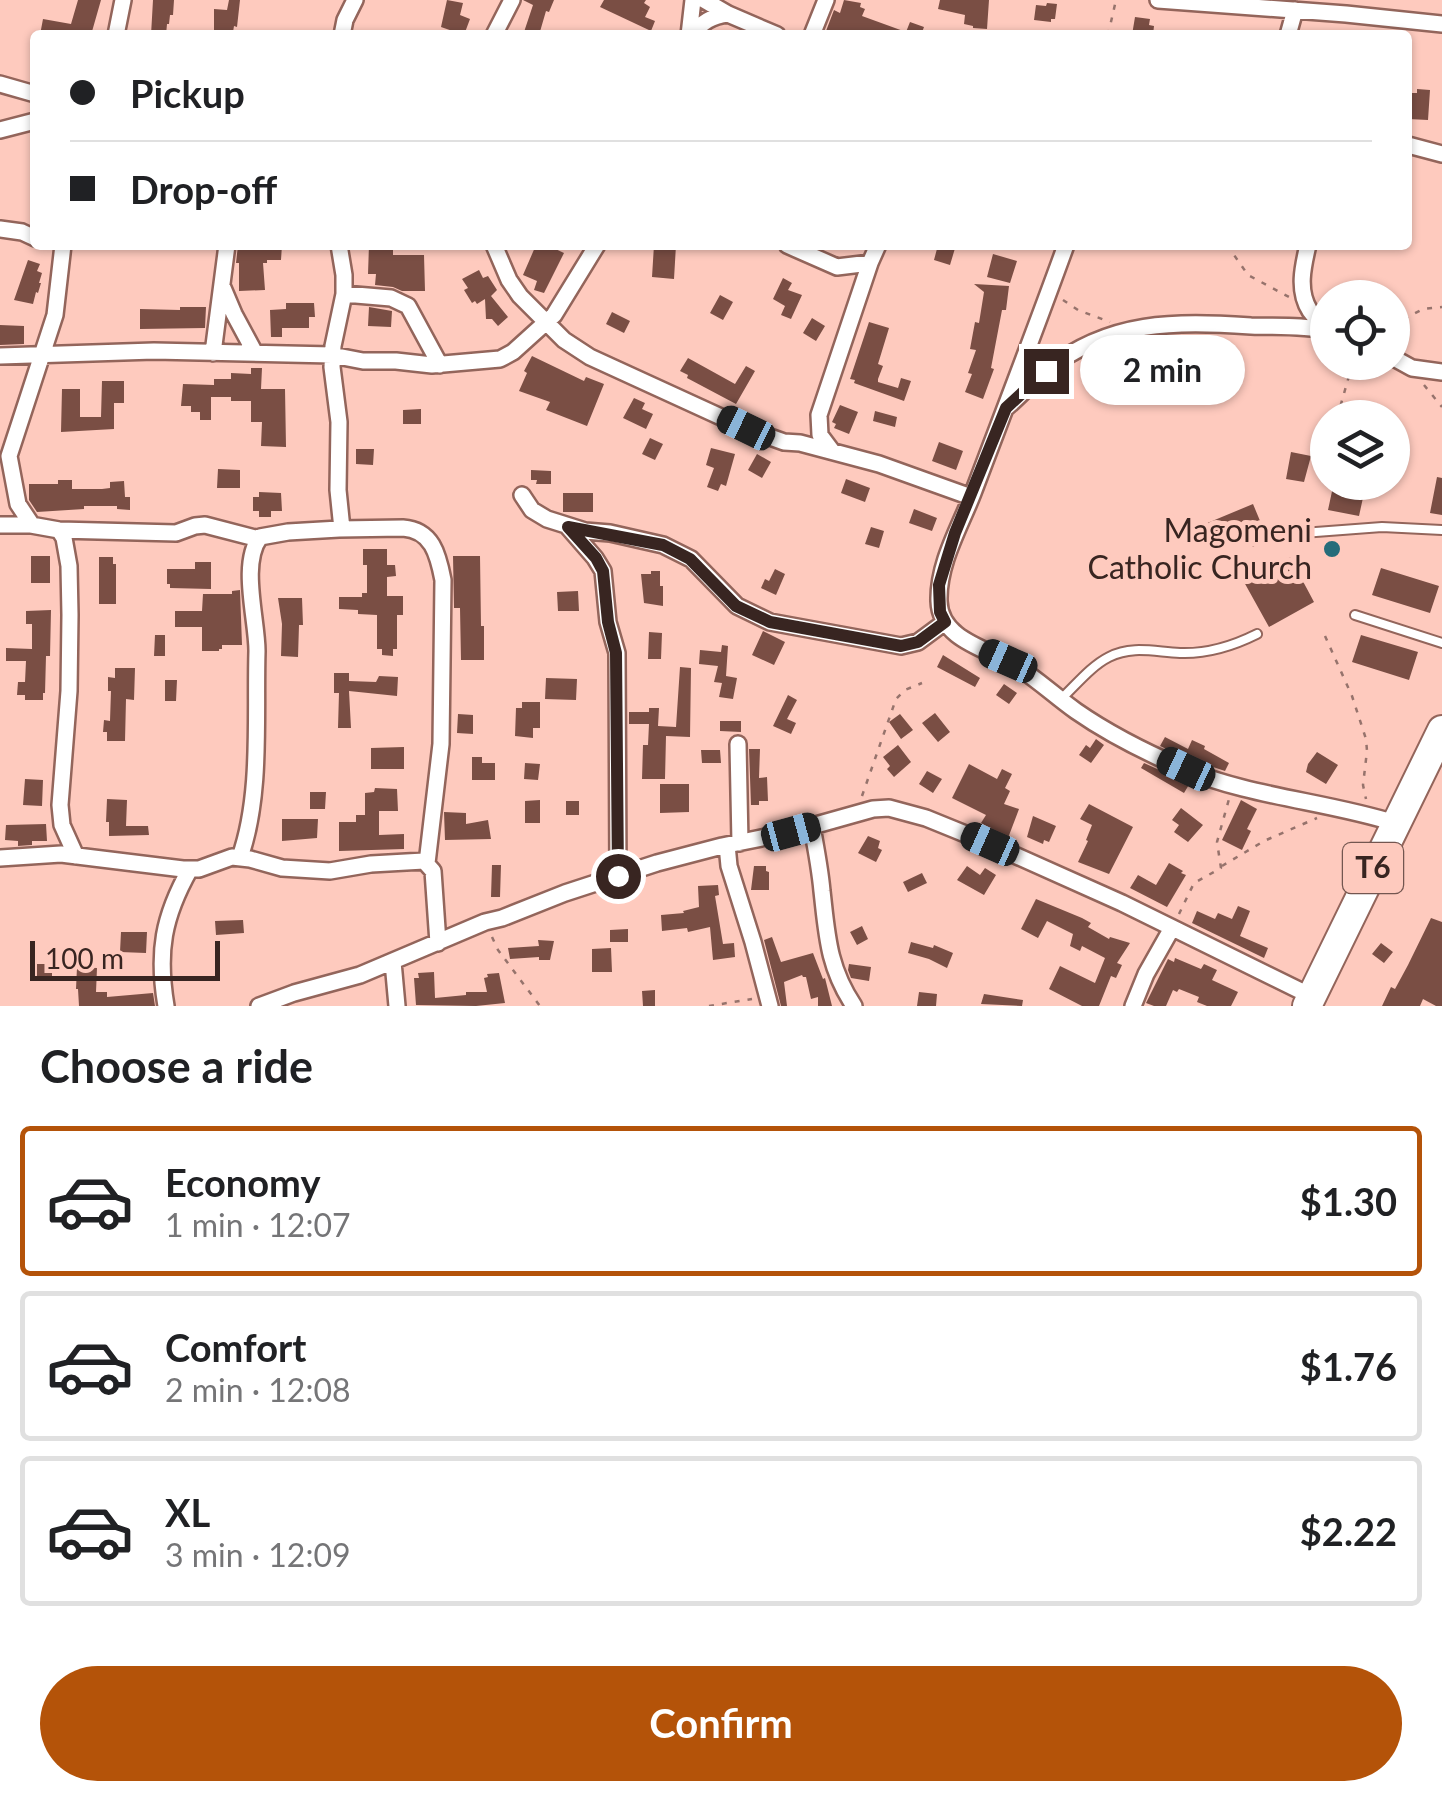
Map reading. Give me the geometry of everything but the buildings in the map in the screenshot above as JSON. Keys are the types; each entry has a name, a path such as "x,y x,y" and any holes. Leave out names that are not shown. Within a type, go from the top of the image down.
{"highway":[{"name":"T6","path":"1309,1001 1382,819 1435,763 1442,730"}],"street":[{"path":"117,30 123,0"},
{"path":"343,30 354,0"},
{"path":"497,30 512,0"},
{"path":"690,30 693,0"},
{"path":"704,0 765,30"},
{"path":"814,30 826,0"},
{"path":"1158,0 1295,10 1345,7 1442,24"},
{"path":"1289,30 1295,10"},
{"path":"695,30 711,17 728,14"},
{"path":"0,84 30,93"},
{"path":"0,130 30,123"},
{"path":"1412,146 1442,154"},
{"path":"0,229 30,236"},
{"path":"213,353 226,250"},
{"path":"340,250 344,294 332,355 332,378 339,422 342,529"},
{"path":"496,250 513,287 526,304 571,346 614,369 784,442 878,464 971,497"},
{"path":"0,356 134,350 332,355 362,361 440,365 503,358 548,322 594,250"},
{"path":"798,250 837,267 870,263"},
{"path":"833,452 822,440 818,426 822,404 876,250"},
{"path":"1064,250 955,533 939,585 940,612 945,622 971,644 1036,678 1105,730 1186,769 1243,789 1382,819"},
{"path":"1307,250 1302,284 1310,310"},
{"path":"32,525 18,504 9,456 55,314 61,251"},
{"path":"222,285 255,353"},
{"path":"344,294 390,298 408,306 440,365"},
{"path":"1006,408 1046,371 1074,352 1124,330 1178,323 1310,328"},
{"path":"1412,368 1442,372"},
{"path":"800,443 818,426"},
{"path":"522,495 532,510 568,527 663,545 690,559 736,606 770,622 901,646 918,642 945,622"},
{"path":"0,525 176,533 205,525 259,539 288,532 417,529 429,540 440,562 443,580 442,728 427,863"},
{"path":"568,527 603,571 608,622 616,653 618,876"},
{"path":"59,530 70,566 69,691 60,805 62,825 76,856"},
{"path":"240,857 248,834 255,752 252,559 259,539"},
{"path":"738,744 734,844 729,866 768,1001"},
{"path":"259,1006 393,962 565,892 734,844 889,808 977,838 1171,928 1309,1001"},
{"path":"812,826 830,959 854,1006"},
{"path":"0,858 61,854 190,869 240,857 270,866 330,872 386,862 424,861 433,872 438,943"},
{"path":"166,1006 165,923 190,869"},
{"path":"1134,1006 1171,928"},
{"path":"393,962 397,1006"}],"lane":[{"path":"1276,534 1382,526 1442,530"},
{"path":"1355,615 1442,644"},
{"path":"1061,699 1110,656 1138,650 1180,653 1222,648 1257,634"}],"path":[{"path":"1109,30 1116,0"},
{"path":"1231,250 1248,275 1308,307"},
{"path":"1048,289 1078,310 1124,330"},
{"path":"1410,316 1423,309 1442,307"},
{"path":"1412,368 1442,407"},
{"path":"1324,636 1352,696 1366,739 1363,785 1382,819"},
{"path":"857,814 896,699 922,683"},
{"path":"1222,866 1217,846 1229,801 1226,783"},
{"path":"1171,928 1194,883 1264,841 1342,810"},
{"path":"485,922 498,950 540,1006"},
{"path":"709,1006 768,1001"}],"place":[{"name":"Magomeni Catholic Church","path":"1332,549"}],"route":[{"path":"618,876 616,653 608,622 603,571 568,527 663,545 690,559 736,606 770,622 901,646 912,644 945,622 940,612 939,585 984,460 1006,408 1046,371"}]}
